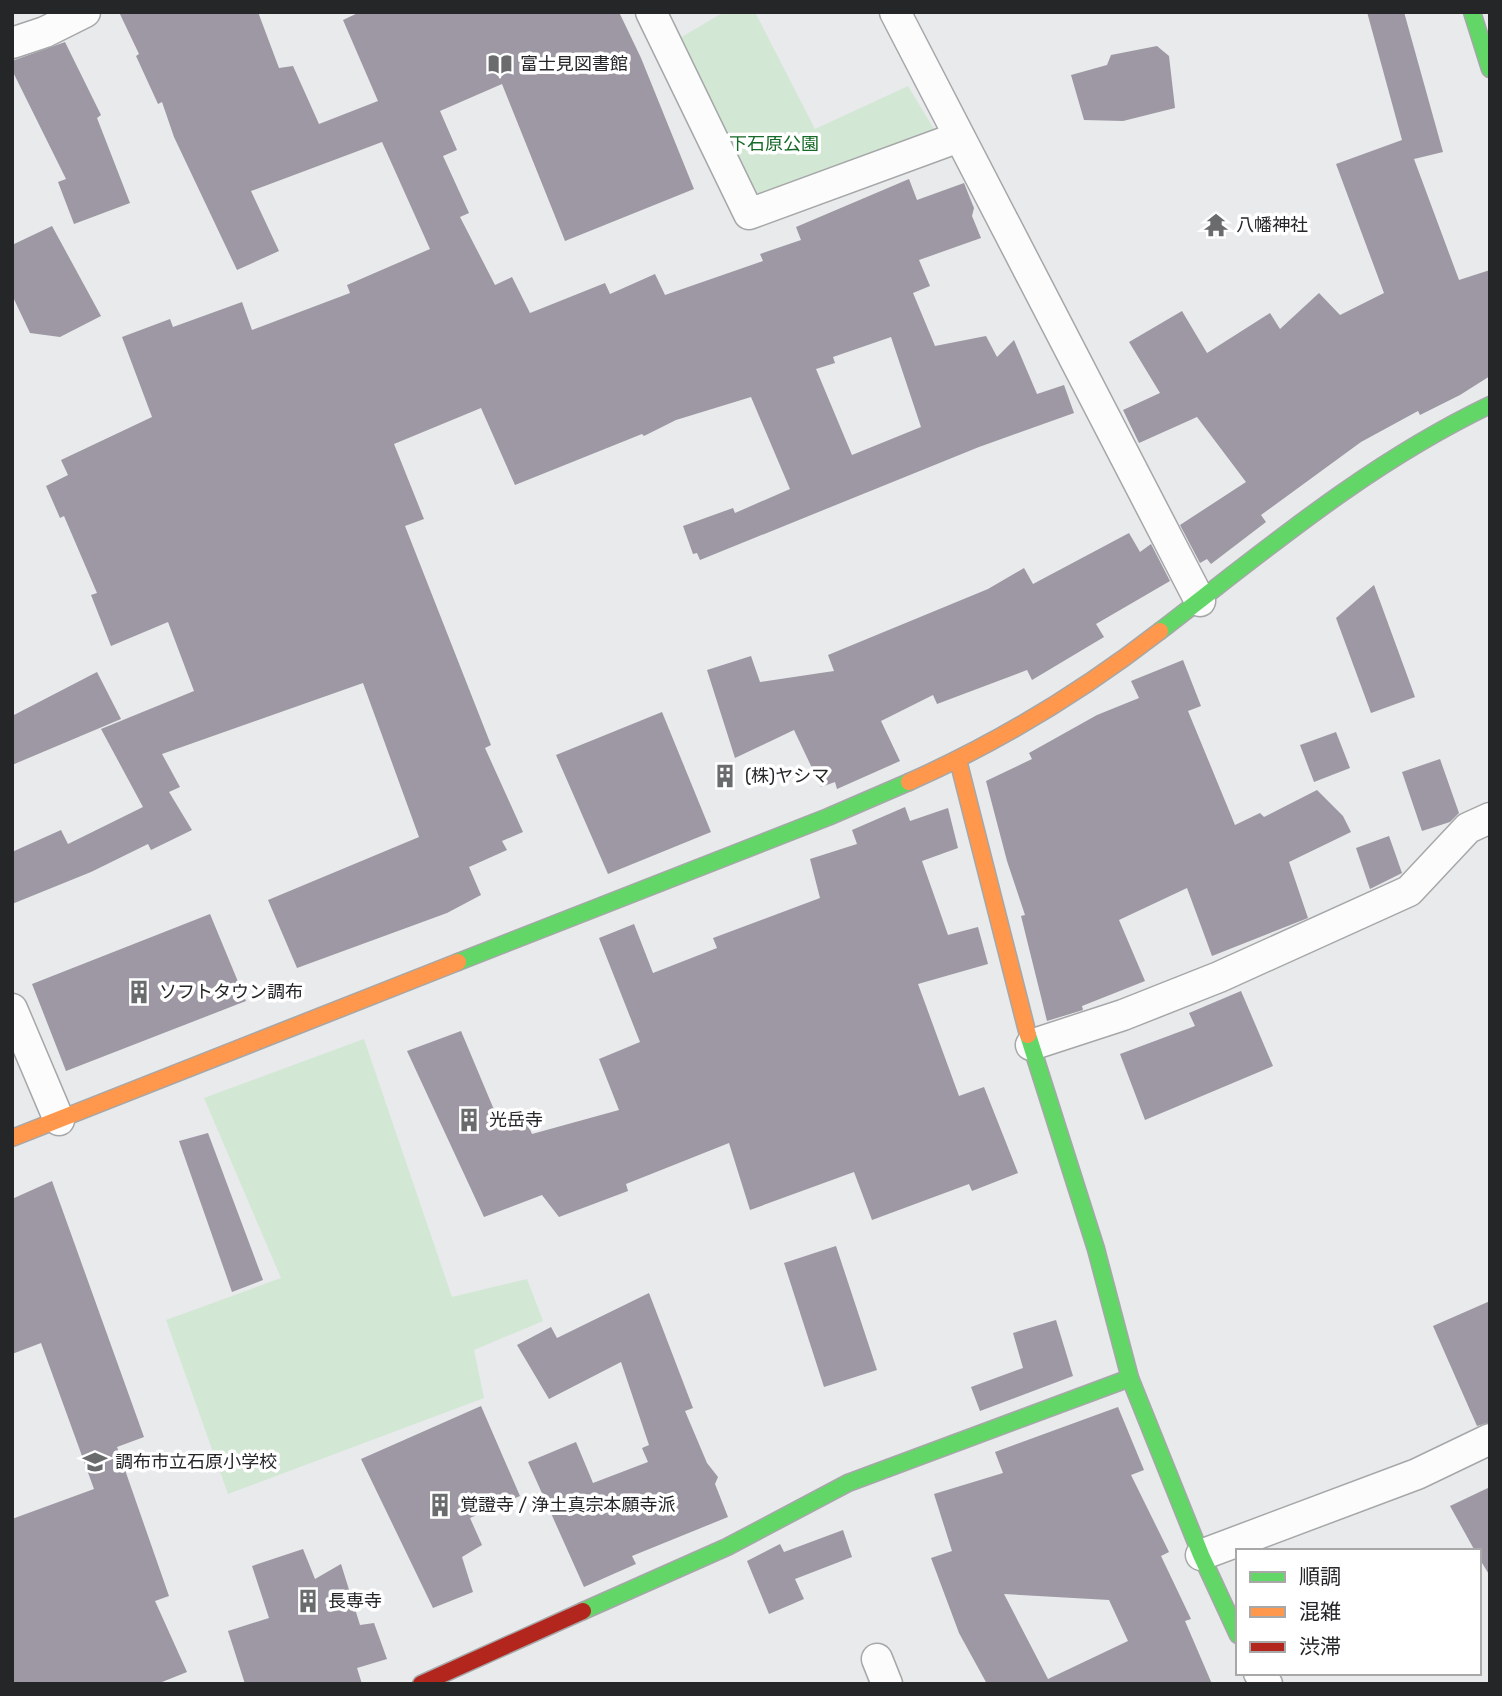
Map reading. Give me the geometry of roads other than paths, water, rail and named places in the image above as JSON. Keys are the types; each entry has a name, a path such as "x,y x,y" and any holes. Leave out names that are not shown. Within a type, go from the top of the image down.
{"main road":[{"path":"1472,12 1490,69"},
{"path":"12,1138 828,817 958,760 1077,690 1200,601 1352,483 1434,432 1490,405"},
{"path":"958,760 1031,1045 1096,1249 1130,1378 1201,1555 1236,1631"},
{"path":"421,1684 727,1547 848,1483 1130,1378"}],"street":[{"path":"12,43 40,22 85,12"},
{"path":"651,12 749,214 959,137"},
{"path":"895,12 1200,601"},
{"path":"1031,1045 1123,1015 1219,977 1409,891 1468,828 1490,818"},
{"path":"12,1009 59,1120"},
{"path":"1201,1555 1417,1474 1490,1439"}],"place":[{"name":"富士見図書館","path":"500,64"},
{"name":"八幡神社","path":"1216,225"},
{"name":"(株)ヤシマ","path":"725,776"},
{"name":"ソフトタウン調布","path":"139,992"},
{"name":"光岳寺","path":"469,1120"},
{"name":"調布市立石原小学校","path":"95,1462"},
{"name":"覚證寺 / 浄土真宗本願寺派","path":"440,1505"},
{"name":"長専寺","path":"308,1601"}],"park label":[{"name":"下石原公園","path":"774,144"}]}
